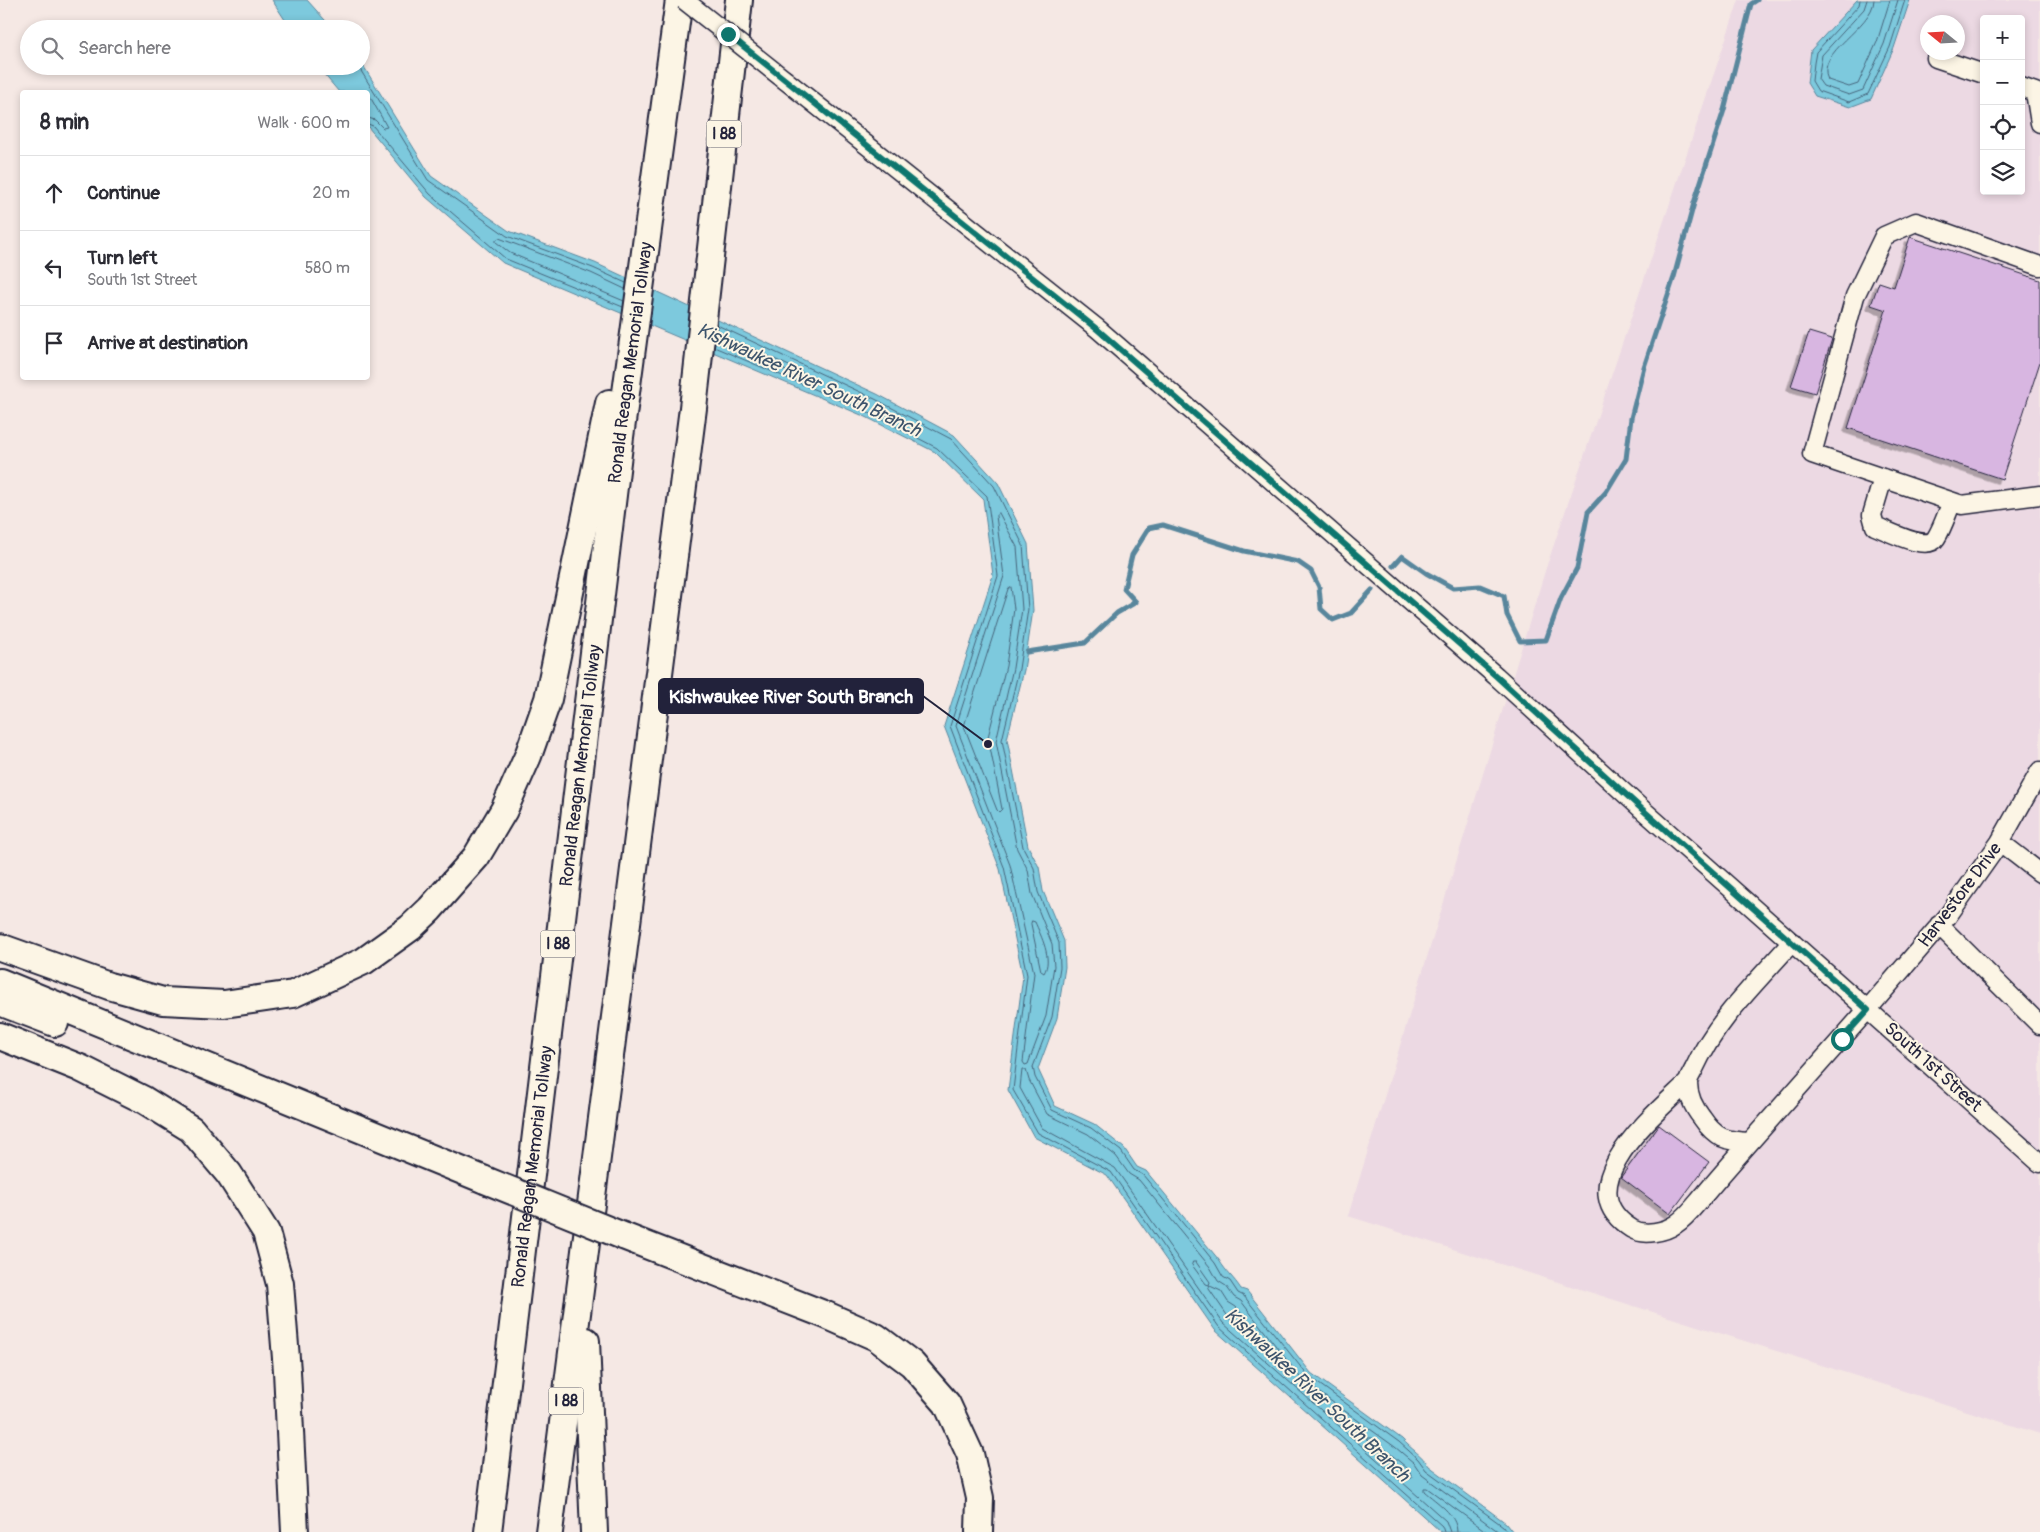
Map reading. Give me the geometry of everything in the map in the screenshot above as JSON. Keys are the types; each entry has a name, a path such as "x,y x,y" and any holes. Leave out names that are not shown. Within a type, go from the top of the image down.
{"highway":[{"name":"Ronald Reagan Memorial Tollway","path":"488,1532 617,457 627,357 637,306 679,0"},
{"name":"I 88","path":"549,1532 693,408 739,0"},
{"path":"0,947 109,986 163,1001 224,1004 293,994 311,986 364,961 410,928 430,910 460,877 491,835 508,803 528,756 548,699 607,410 627,357"},
{"path":"0,982 486,1187 622,1242 841,1338 887,1365 923,1400 949,1443 963,1493 961,1532"},
{"path":"0,1002 486,1187"},
{"path":"0,1036 80,1068 144,1100 191,1129 229,1174 266,1232 280,1284 287,1372 295,1532"},
{"path":"622,1242 851,1326 876,1337 912,1364 947,1404 970,1454 980,1498 979,1532"},
{"path":"582,1270 594,1532"}],"street":[{"name":"South 1st Street","path":"684,0 1098,330 1496,676 2040,1163"},
{"path":"1942,60 1980,73"},
{"path":"2025,88 2035,92 2040,123"},
{"path":"2040,266 1916,222 1884,236 1855,296 1812,454 1962,505 2040,495"},
{"path":"1883,478 1872,515 1875,526 1918,543 1929,544 1936,539 1952,502"},
{"name":"Harvestore Drive","path":"1688,1082 1638,1131 1619,1153 1607,1184 1608,1206 1619,1220 1634,1230 1656,1233 1676,1225 1691,1210 1868,1010 1939,926 2000,842 2040,772"},
{"path":"2000,842 2040,873"},
{"path":"1939,926 2040,1025"},
{"path":"1750,1142 1728,1141 1710,1131 1691,1102 1688,1082 1701,1053 1732,1009 1792,942"}],"shaded area":[{"path":"1739,0 2040,0 2040,1434 1348,1216 1545,571"}],"water":[{"path":"272,0 307,0 325,20 285,20"},
{"path":"1857,0 1910,0 1894,48 1871,99 1850,107 1815,96 1807,83 1811,50"},
{"path":"325,75 369,75 431,176 509,231 595,263 877,394 954,435 998,483 1028,544 1033,610 1024,670 1007,739 1028,846 1039,867 1043,891 1064,941 1065,967 1057,1018 1038,1069 1055,1106 1094,1124 1124,1148 1137,1167 1146,1171 1241,1289 1247,1291 1311,1373 1402,1439 1429,1466 1506,1523 1513,1532 1441,1532 1215,1330 1107,1175 1034,1137 1008,1090 1023,976 1000,869 944,726 993,575 983,499 935,452 866,417 503,263 426,197 370,129 370,90 337,90"}],"building":[{"path":"1910,237 2040,280 2040,362 2002,479 1848,428 1886,310 1871,305 1879,282 1894,287"},
{"path":"1809,332 1832,339 1815,393 1791,386"},
{"path":"1659,1125 1709,1162 1670,1214 1621,1177"}],"waterway":[{"path":"1393,566 1402,556 1426,573 1453,588 1480,586 1504,596 1507,615 1520,641 1546,640 1561,598 1577,568 1588,512 1606,492 1626,459 1631,418 1644,367 1674,277 1694,203 1724,110 1751,4 1757,0"},
{"path":"1027,652 1085,643 1117,613 1136,602 1124,589 1132,555 1149,528 1163,525 1244,551 1298,562 1311,571 1319,587 1321,609 1333,620 1351,613 1372,590"}],"place":[{"name":"Kishwaukee River South Branch","path":"988,744"}],"route":[{"path":"728,34 1098,330 1496,676 1644,811 1868,1010 1842,1039"}]}
